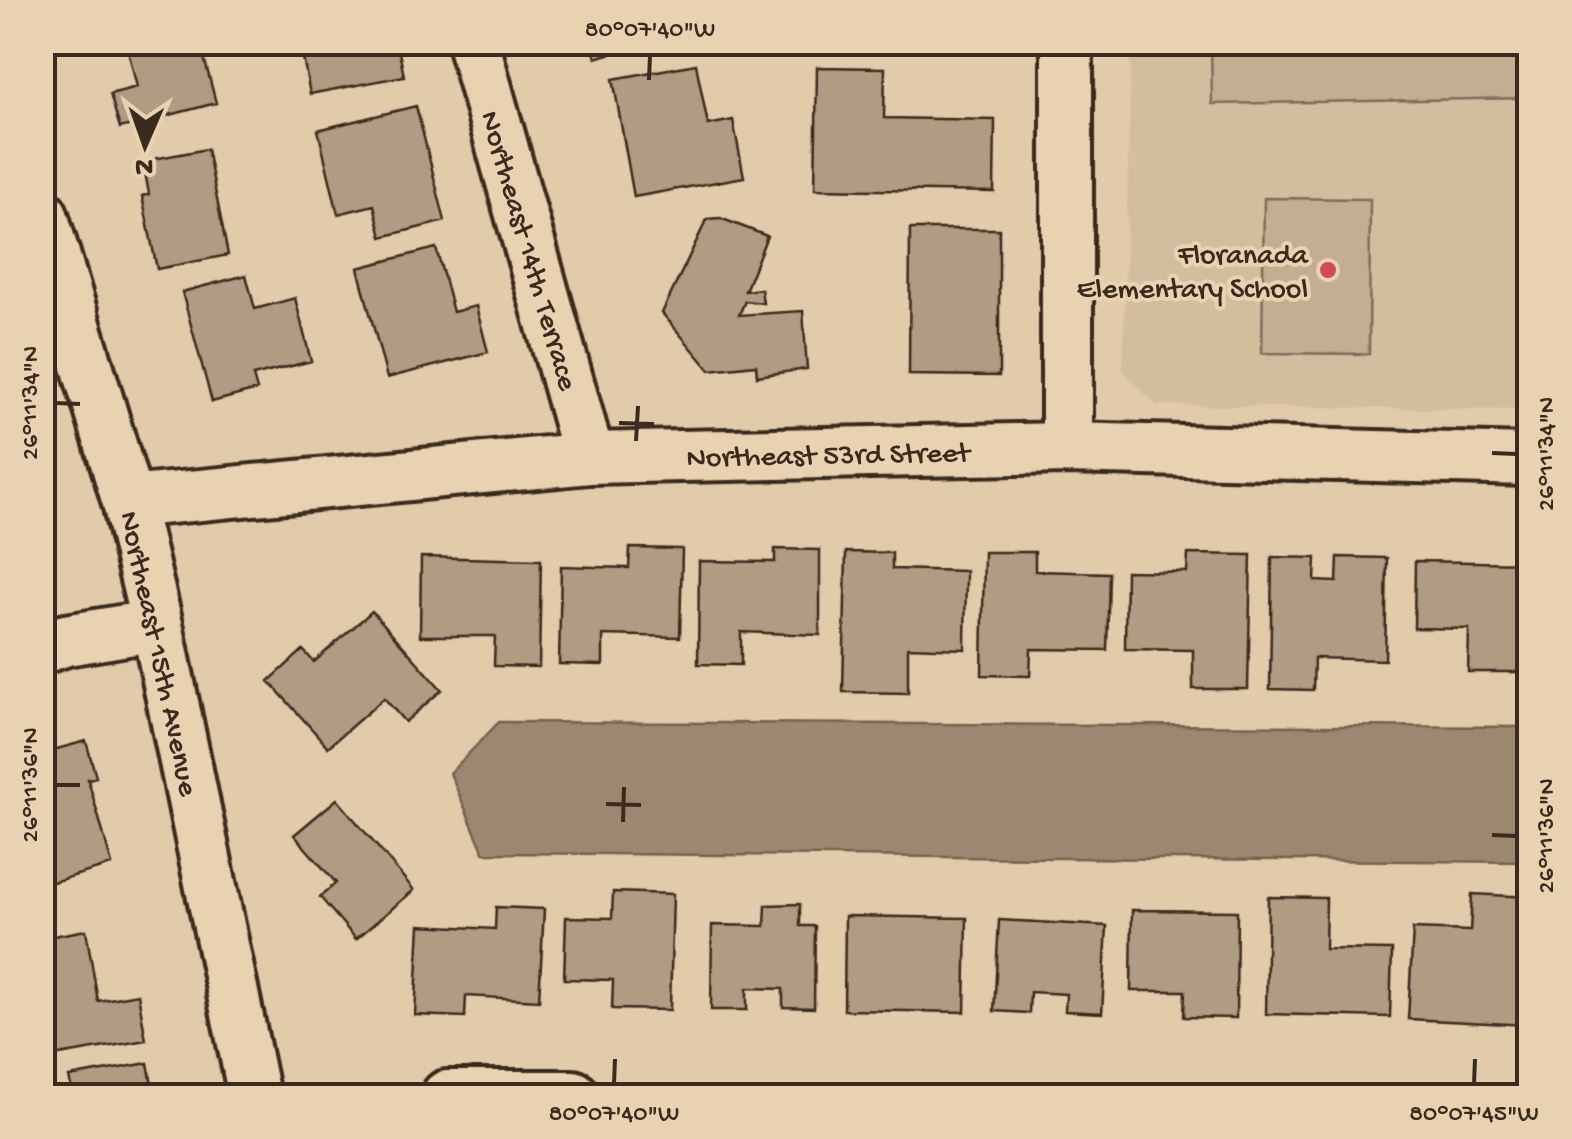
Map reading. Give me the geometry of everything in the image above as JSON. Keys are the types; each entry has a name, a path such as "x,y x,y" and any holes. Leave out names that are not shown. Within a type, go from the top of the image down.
{"street":[{"name":"Northeast 14th Terrace","path":"473,42 589,458"},
{"path":"1067,42 1067,448"},
{"name":"Northeast 15th Avenue","path":"42,215 128,502 158,625 254,1096"},
{"name":"Northeast 53rd Street","path":"128,502 589,458 1067,448 1530,460"},
{"path":"42,648 66,640 158,625"},
{"path":"447,1096 573,1096"}],"shaded area":[{"name":"Floranada Elementary School","path":"1131,43 1529,43 1529,410 1156,405 1123,371"},
{"path":"1211,43 1528,43 1529,98 1212,104"},
{"path":"1264,198 1370,199 1369,354 1262,353"},
{"path":"499,722 1529,727 1529,862 484,853 450,773"}],"building":[{"path":"126,42 200,42 216,103 120,128 110,94 137,87"},
{"path":"300,42 361,42 362,49 397,42 404,76 310,94"},
{"path":"591,42 648,42 596,58"},
{"path":"696,64 708,125 733,120 744,177 634,197 613,79"},
{"path":"817,67 885,68 884,118 995,120 994,192 815,189"},
{"path":"416,106 445,221 382,237 374,205 338,214 318,130"},
{"path":"207,149 228,255 157,269 142,196 149,194 143,161"},
{"path":"720,218 767,236 745,291 761,289 763,303 745,301 739,315 803,311 807,369 757,376 756,365 710,370 662,313 707,219"},
{"path":"910,229 999,229 999,376 909,375"},
{"path":"436,248 453,312 476,306 488,352 387,378 358,268"},
{"path":"246,275 255,309 295,298 311,361 253,376 257,390 212,402 182,292"},
{"path":"630,548 682,549 680,637 603,635 603,665 559,664 561,566 629,568"},
{"path":"775,549 820,550 820,635 741,632 741,665 698,664 699,561 775,562"},
{"path":"846,552 892,553 892,569 966,571 965,649 908,647 908,693 843,692"},
{"path":"984,552 1035,552 1035,571 1109,573 1107,650 1031,649 1030,676 982,675"},
{"path":"1188,554 1251,555 1248,689 1193,689 1193,650 1125,649 1126,571 1187,572"},
{"path":"421,557 541,560 539,667 494,666 495,636 420,636"},
{"path":"1272,557 1316,558 1315,581 1337,582 1338,557 1387,558 1385,660 1314,658 1313,690 1270,689"},
{"path":"1415,561 1530,563 1530,672 1468,672 1469,629 1414,628"},
{"path":"372,611 442,690 405,722 384,698 328,747 269,681 303,650 314,662"},
{"path":"86,741 96,777 88,779 112,865 42,885 42,753"},
{"path":"337,799 414,890 356,939 320,897 336,883 294,835"},
{"path":"613,892 673,894 670,1010 612,1009 613,980 564,979 566,917 612,918"},
{"path":"1472,894 1530,897 1528,1025 1408,1019 1413,929 1470,931"},
{"path":"1268,897 1326,898 1325,949 1392,950 1390,1017 1266,1014"},
{"path":"800,904 800,926 815,926 814,1008 783,1007 783,989 747,988 747,1010 711,1010 712,925 765,926 766,905"},
{"path":"496,907 544,909 539,1000 466,996 465,1017 415,1015 420,925 495,929"},
{"path":"1132,910 1237,911 1236,1018 1184,1017 1185,991 1131,991"},
{"path":"845,916 967,918 965,1012 844,1010"},
{"path":"999,920 1107,926 1102,1013 1065,1011 1066,994 1030,992 1029,1013 994,1011"},
{"path":"86,930 98,1001 138,994 146,1040 42,1058 42,938"},
{"path":"148,1063 154,1096 62,1096 73,1095 69,1077"}],"place":[{"name":"Floranada Elementary School","path":"1328,270"}]}
